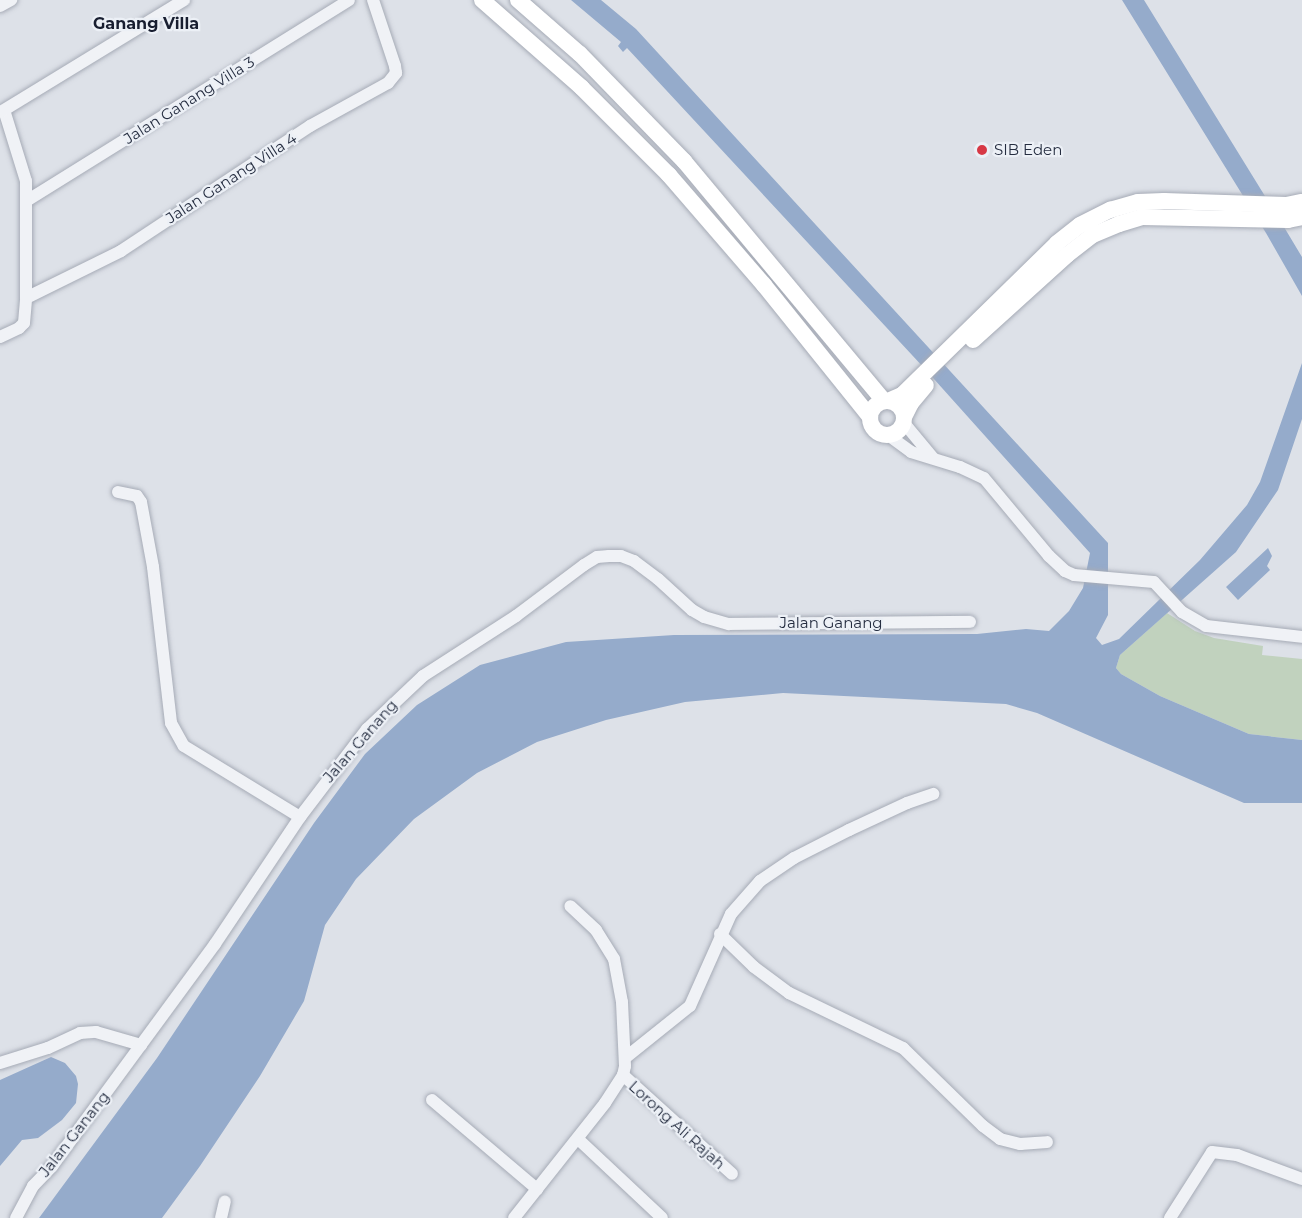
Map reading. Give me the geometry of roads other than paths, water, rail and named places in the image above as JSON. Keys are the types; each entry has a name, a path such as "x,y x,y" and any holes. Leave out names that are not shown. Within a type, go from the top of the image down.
{"street":[{"path":"0,6 10,0"},
{"path":"0,337 24,323 28,200 22,164 2,104 184,0"},
{"name":"Jalan Ganang Villa 3","path":"28,200 350,0"},
{"name":"Jalan Ganang Villa 4","path":"26,298 121,251 310,126 388,83 396,73 373,0"},
{"path":"482,0 582,88 669,174 764,285 870,417 873,428 888,435 911,452 984,478 1059,567 1074,575 1143,579 1154,582 1182,612 1206,626 1302,637"},
{"path":"518,0 580,54 684,161 887,401 900,406 904,419 934,459"},
{"path":"870,417 873,408 913,391 959,346 1093,234 1142,217 1234,210 1294,211"},
{"path":"888,435 898,432 913,391"},
{"path":"118,492 137,496 141,502 153,567 171,723 184,746 300,817"},
{"name":"Jalan Ganang","path":"16,1218 33,1186 52,1166 215,944 300,817 346,754 393,701 423,675 516,616 597,557 621,556 634,561 692,610 729,624 970,622"},
{"path":"625,1058 690,1006 698,994 720,934 742,899 760,881 795,858 849,830 907,803 933,794"},
{"path":"514,1218 578,1139 623,1075 625,1058 622,1002 614,959 596,930 570,906"},
{"path":"720,934 754,967 789,993 903,1048 982,1126 1000,1139 1020,1144 1047,1142"},
{"path":"0,1063 48,1048 80,1033 96,1032 141,1045"},
{"name":"Lorong Ali Rajah","path":"623,1075 732,1174"},
{"path":"432,1100 537,1189"},
{"path":"578,1139 662,1218"},
{"path":"1170,1218 1212,1152 1237,1155 1302,1179"},
{"path":"221,1218 225,1201"}],"water":[{"path":"571,0 601,0 636,29 1108,543 1108,615 1096,638 1102,645 1119,639 1200,560 1247,505 1260,482 1302,363 1302,419 1278,490 1236,552 1120,655 1116,668 1121,674 1160,696 1249,734 1302,740 1302,803 1244,803 1037,713 1006,704 783,693 685,702 606,720 537,742 477,773 414,819 356,879 325,925 304,1001 260,1076 162,1218 39,1218 157,1058 314,823 365,754 417,705 480,665 566,642 674,635 977,634 1026,629 1049,631 1069,611 1083,588 1090,553 925,369 627,48 623,52 618,46 621,42"},
{"path":"1122,0 1144,0 1281,222 1302,257 1302,296 1266,233"},
{"path":"1268,548 1272,556 1267,566 1270,570 1238,600 1226,587"},
{"path":"51,1057 65,1063 76,1076 78,1084 76,1103 62,1120 38,1138 22,1140 0,1166 0,1080"}],"place":[{"name":"SIB Eden","path":"982,150"}],"district":[{"name":"Ganang Villa","path":"146,24"}]}
